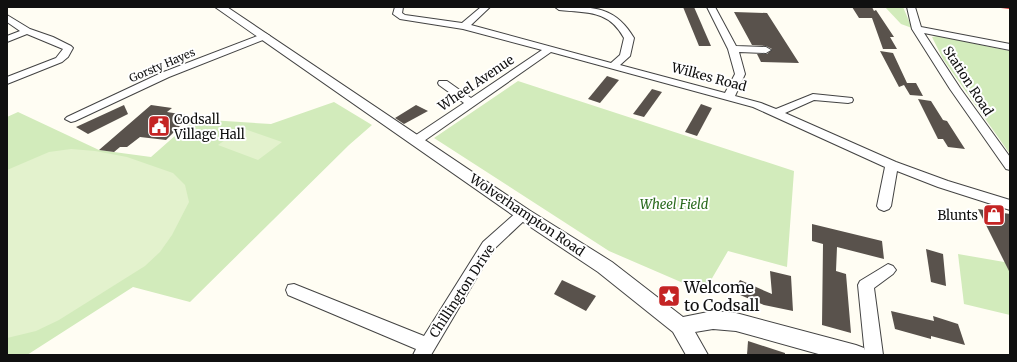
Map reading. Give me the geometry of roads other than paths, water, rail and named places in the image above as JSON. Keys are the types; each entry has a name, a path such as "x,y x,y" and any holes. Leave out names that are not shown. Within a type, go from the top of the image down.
{"street":[{"name":"Wolverhampton Road","path":"220,7 418,140 523,214 605,267 680,326"},
{"name":"Wilkes Road","path":"399,7 397,12 399,16 464,26 757,104 892,165 943,184 1010,205"},
{"path":"464,26 486,7"},
{"path":"560,7 607,15 618,22 629,38 625,56 613,66"},
{"path":"711,7 733,49 740,74 729,97"},
{"name":"Station Road","path":"911,7 918,29 955,89 1010,166"},
{"path":"7,18 27,32 50,39 68,48 59,60 7,81"},
{"path":"918,29 1010,47"},
{"path":"7,39 27,32"},
{"name":"Gorsty Hayes","path":"71,119 166,75 265,36"},
{"name":"Wheel Avenue","path":"418,140 551,48"},
{"path":"733,49 766,50"},
{"path":"443,83 472,103"},
{"path":"777,113 813,97 848,100"},
{"path":"884,206 892,165"},
{"name":"Chillington Drive","path":"424,350 488,246 523,214"},
{"path":"874,355 866,285 888,270"},
{"path":"294,290 424,350"},
{"path":"697,355 680,326 713,320 736,322 856,355"}],"railway":[{"path":"1001,7 1010,8"}],"place":[{"name":"Codsall Village Hall","path":"159,126"},
{"name":"Blunts","path":"994,215"},
{"name":"Welcome to Codsall","path":"669,296"}],"park label":[{"name":"Wheel Field","path":"674,204"}]}
